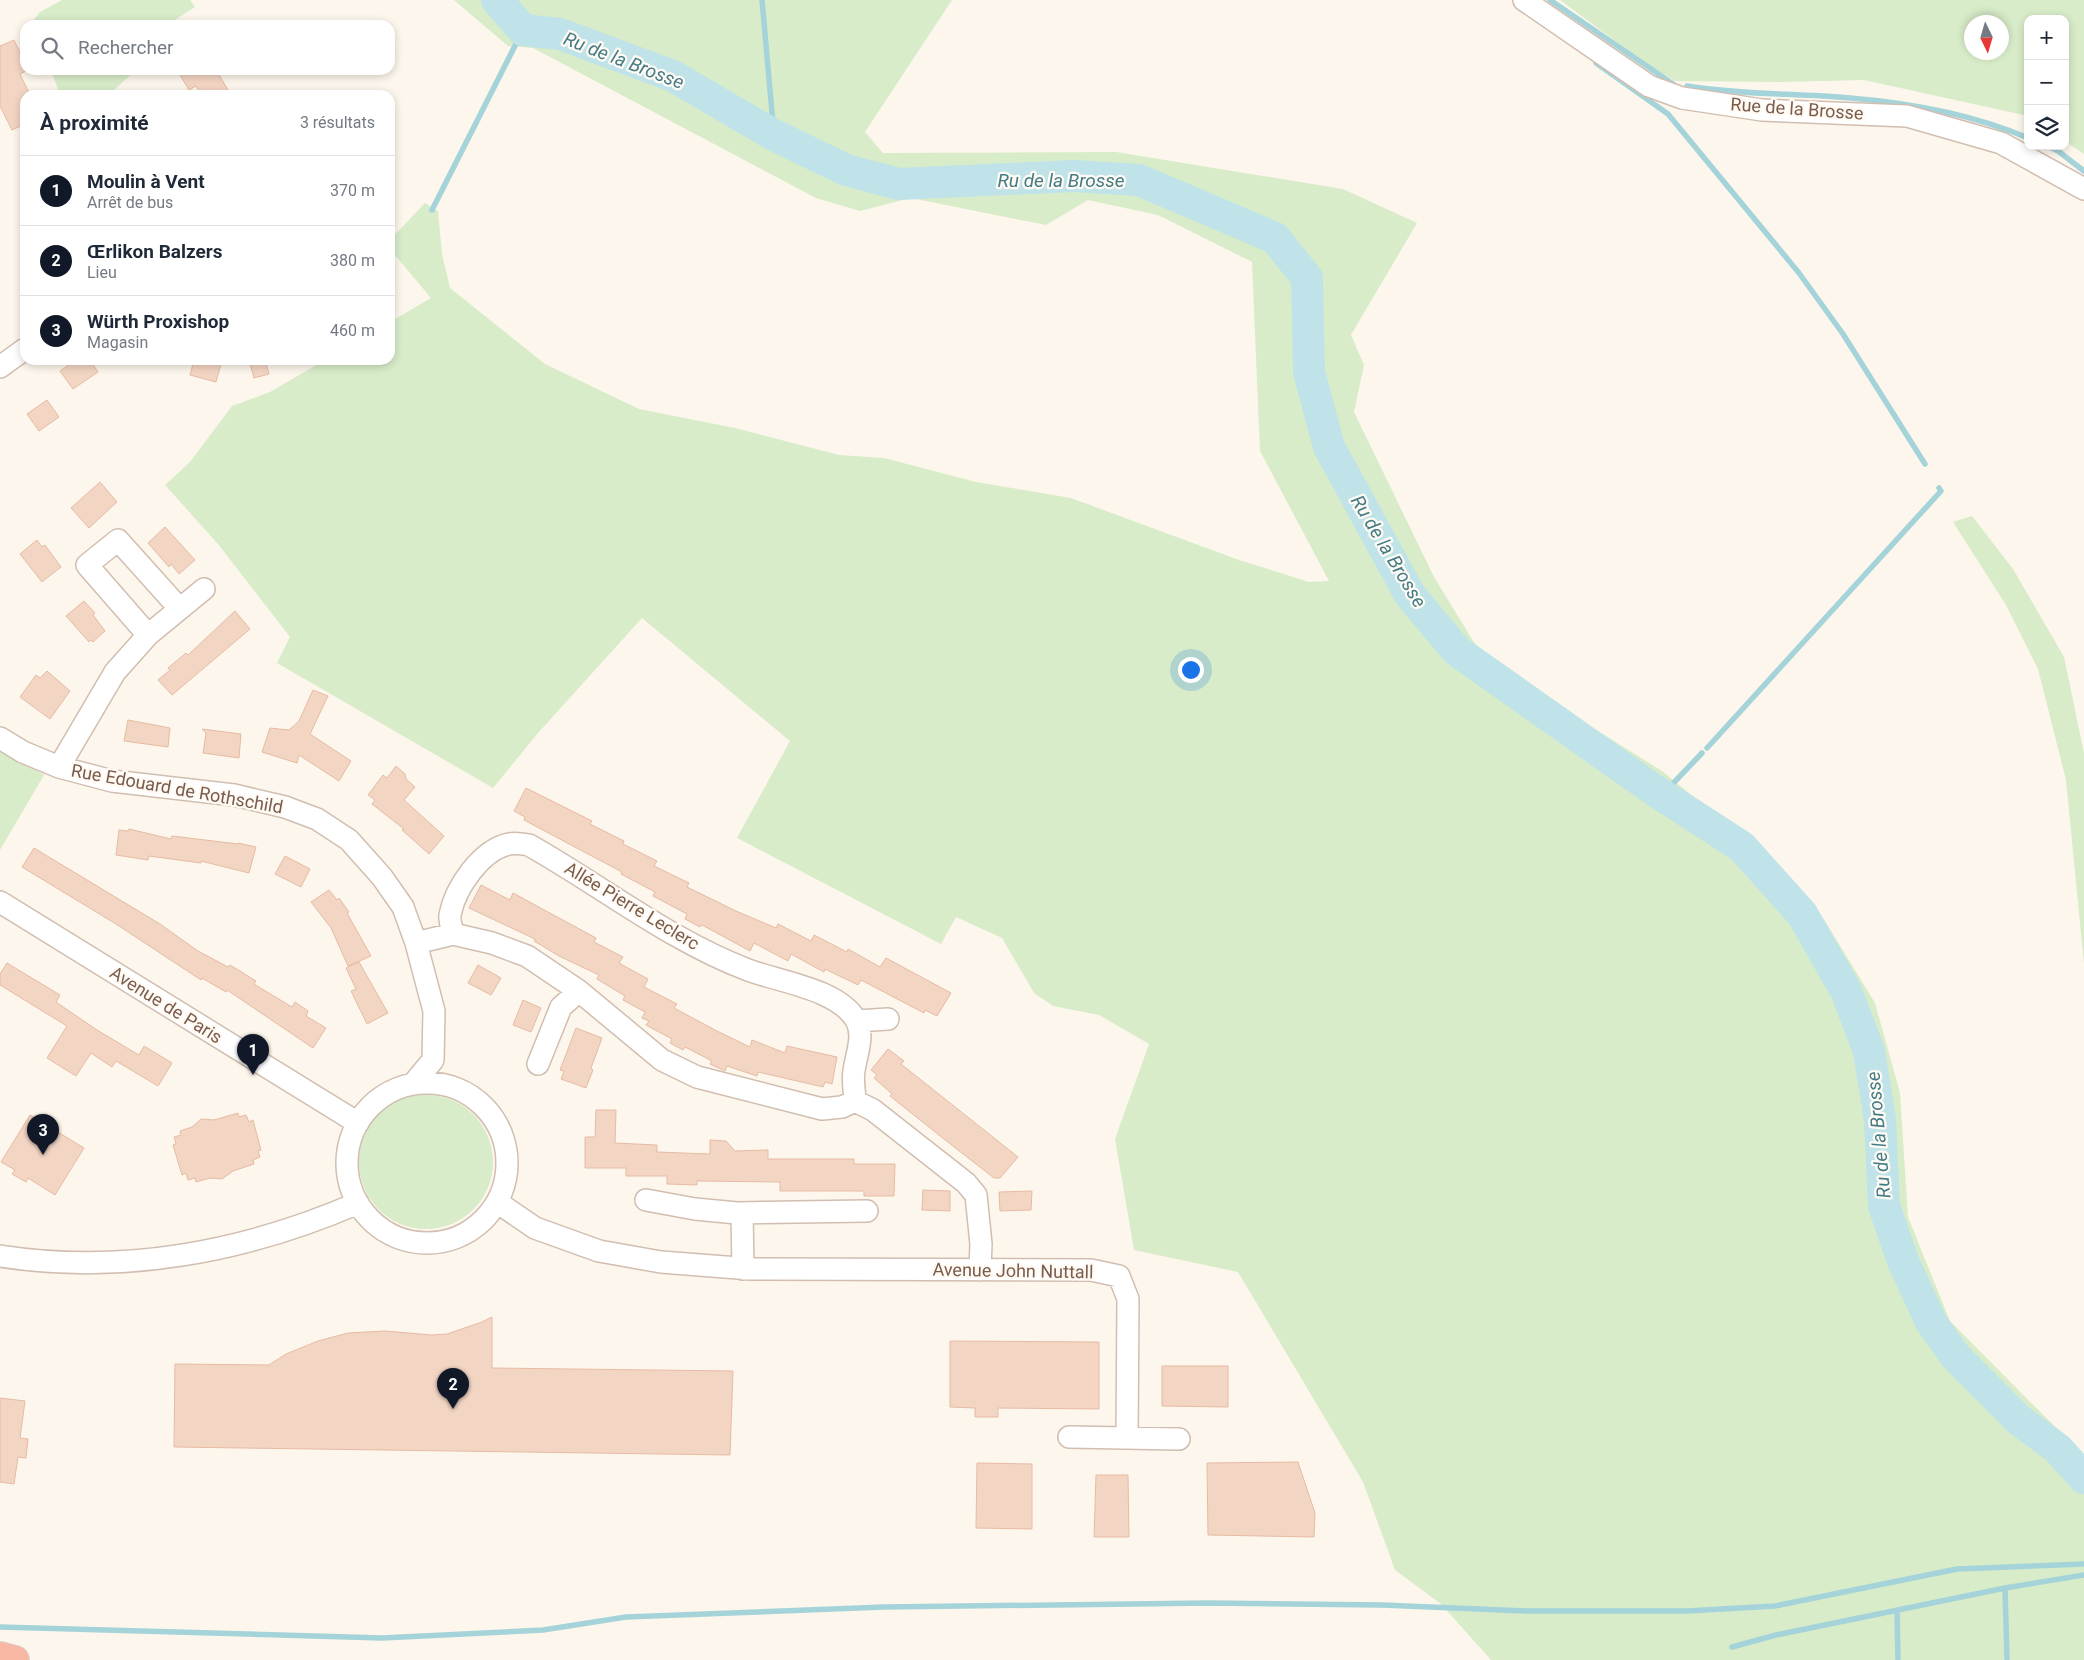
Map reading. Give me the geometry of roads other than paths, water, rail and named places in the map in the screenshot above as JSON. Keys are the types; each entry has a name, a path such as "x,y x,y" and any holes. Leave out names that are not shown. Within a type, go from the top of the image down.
{"highway":[{"path":"0,1656 15,1660"}],"street":[{"name":"Rue de la Brosse","path":"1524,0 1649,86 1682,98 1762,110 1907,116 2000,143 2084,189"},
{"path":"0,367 20,353"},
{"path":"148,635 87,565 118,540 179,608"},
{"path":"59,767 115,672 148,635 204,589"},
{"name":"Rue Edouard de Rothschild","path":"0,738 23,752 59,767 112,781 234,795 285,807 317,819 349,840 382,877 403,907 416,943 434,1011 433,1060 414,1084"},
{"name":"Allée Pierre Leclerc","path":"453,934 449,917 465,881 478,861 494,850 510,844 529,845 694,946 748,970 823,995 847,1007 857,1022"},
{"name":"Avenue de Paris","path":"0,902 358,1123"},
{"path":"416,943 453,934 492,943 527,956 579,991 662,1060 697,1077 822,1108 842,1106 856,1101 873,1110 966,1183 976,1195 980,1270"},
{"path":"538,1064 561,1007 579,991"},
{"path":"856,1101 853,1073 860,1035 857,1022 888,1019"},
{"path":"414,1084 437,1084 462,1091 483,1106 498,1126 506,1151 506,1177 498,1202 483,1221 463,1235 440,1242 424,1242 393,1236 373,1222 358,1203 348,1177 348,1150 358,1123 372,1105 391,1092 414,1084"},
{"path":"646,1200 695,1210 742,1213 867,1211"},
{"name":"Avenue John Nuttall","path":"498,1202 535,1228 600,1251 661,1262 743,1269 1091,1270 1119,1276 1128,1299 1127,1438"},
{"path":"0,1256 84,1264 168,1258 283,1233 358,1203"},
{"path":"742,1213 743,1269"},
{"path":"1068,1437 1179,1439"}],"waterway":[{"name":"Ru de la Brosse","path":"497,0 523,30 560,34 673,76 774,135 846,170 899,184 1074,176 1139,180 1275,238 1307,278 1309,372 1329,447 1410,595 1457,651 1654,790 1742,847 1802,914 1846,991 1869,1051 1880,1120 1884,1206 1903,1261 1931,1322 1956,1357 2019,1420 2058,1449 2084,1478"},
{"path":"762,0 774,135"},
{"path":"1550,0 1673,84"},
{"path":"432,210 523,30"},
{"path":"1596,63 1668,114 1799,273 1843,334 1925,464"},
{"path":"1687,86 1728,91 1829,96 1895,103 1963,116 2024,136"},
{"path":"2056,150 2084,171"},
{"path":"1707,748 1941,491 1939,488"},
{"path":"1662,795 1702,753"},
{"path":"0,1627 382,1638 543,1630 626,1617 884,1607 1209,1603 1382,1605 1527,1611 1687,1611 1775,1606 1957,1569 2084,1564"},
{"path":"1732,1647 1776,1635 2005,1588 2084,1575"},
{"path":"2005,1588 2007,1659"},
{"path":"1897,1611 1898,1660"}],"place":[{"name":"Moulin à Vent","path":"253,1075"},
{"name":"Würth Proxishop","path":"43,1155"},
{"name":"Œrlikon Balzers","path":"453,1409"}]}
